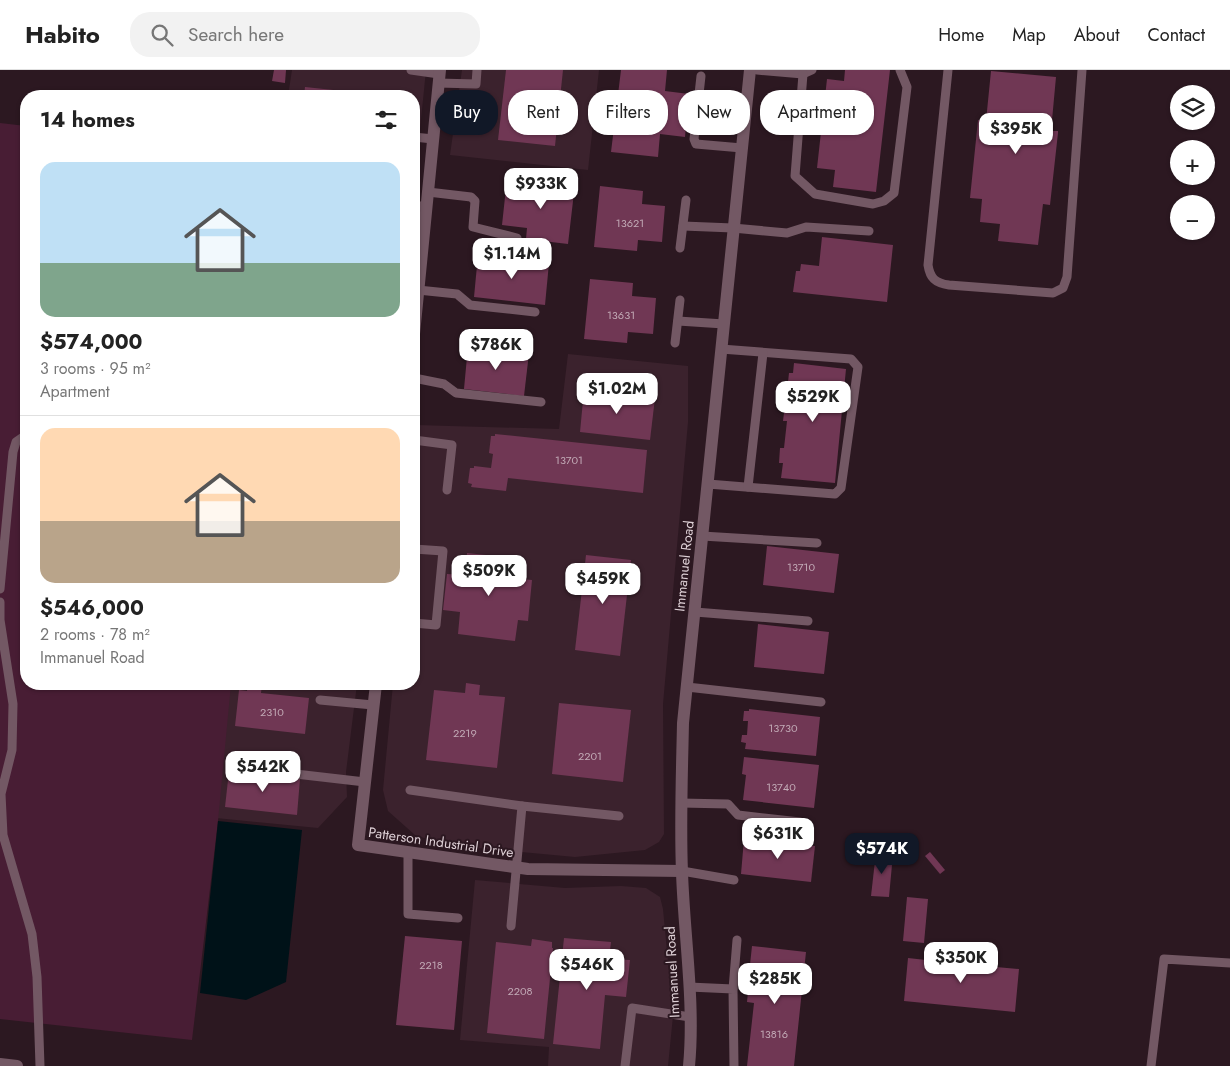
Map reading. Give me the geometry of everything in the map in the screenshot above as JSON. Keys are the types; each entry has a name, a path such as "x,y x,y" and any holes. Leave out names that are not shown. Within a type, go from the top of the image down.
{"street":[{"name":"Immanuel Road","path":"688,1066 690,1017 682,871 681,803 683,723 750,70"},
{"path":"420,206 428,192 439,75"},
{"name":"Patterson Industrial Drive","path":"375,690 358,845 518,868 682,871"},
{"path":"0,1064 17,1066"}],"lane":[{"path":"410,70 476,84 477,70"},
{"path":"757,70 808,72 794,176 815,194 873,204 884,201 894,193 907,86 900,70"},
{"path":"948,70 928,265 930,275 938,283 949,285 1053,294 1064,288 1068,277 1082,70"},
{"path":"701,76 694,139 696,144 742,148"},
{"path":"420,138 433,139"},
{"path":"428,192 471,197 475,201 473,228 517,238"},
{"path":"680,248 686,200"},
{"path":"683,226 787,233 806,227 869,231"},
{"path":"420,291 458,294 470,305 535,312"},
{"path":"675,343 680,300"},
{"path":"678,321 724,324"},
{"path":"708,484 835,494 841,488 858,367 851,359 721,350"},
{"path":"748,487 762,353"},
{"path":"420,379 444,384 456,393 541,402"},
{"path":"0,589 13,452 16,442 20,439"},
{"path":"420,441 452,445 447,490"},
{"path":"702,536 817,543"},
{"path":"420,549 443,551 436,625 420,624"},
{"path":"0,602 0,620 13,704 12,750 1,794 3,835 32,934 37,977 40,1066"},
{"path":"695,612 808,621"},
{"path":"687,687 821,702"},
{"path":"320,700 373,705"},
{"path":"261,770 365,782"},
{"path":"410,790 522,806 619,816"},
{"path":"681,803 728,804 738,815 800,822"},
{"path":"512,926 522,806"},
{"path":"408,852 408,914 458,918"},
{"path":"682,871 734,880"},
{"path":"734,1066 733,989 737,940"},
{"path":"1151,1066 1164,959 1230,963"},
{"path":"689,987 733,989"},
{"path":"625,1066 632,1008 690,1017"}],"shaded area":[{"path":"292,70 426,70 420,130 420,90 289,90"},
{"path":"462,70 599,70 597,90 588,90 588,135 592,135 588,170 450,155 453,135 498,135 498,90 459,90"},
{"path":"0,123 20,125 20,690 230,690 218,821 192,1040 0,1019"},
{"path":"568,354 688,366 688,422 663,704 664,834 659,842 645,850 575,857 446,845 415,835 388,811 383,790 392,690 420,690 420,425 559,429"},
{"path":"228,690 356,690 346,772 347,797 318,828 216,818"},
{"path":"218,821 302,830 286,982 246,1000 200,993"},
{"path":"475,880 565,888 621,886 646,888 660,897 663,909 673,1016 668,1066 548,1066 549,1047 460,1040"}],"building":[{"path":"274,70 286,70 285,83 272,81"},
{"path":"506,70 563,70 561,90 508,90 508,135 556,135 555,146 498,140"},
{"path":"621,70 667,70 665,90 619,90"},
{"path":"845,70 890,70 876,192 833,187 835,170 817,168 821,135 874,135 874,90 826,90 827,79 844,81"},
{"path":"991,71 1056,77 1051,131 1058,131 1058,133 1050,205 1043,204 1038,245 998,241 1000,224 980,222 982,199 970,198 978,120 986,121"},
{"path":"305,87 334,90 305,90"},
{"path":"668,91 678,93 678,135 685,135 685,137 668,135"},
{"path":"613,135 660,135 658,157 611,152"},
{"path":"531,179 575,184 568,244 526,239 527,228 502,225 506,188 530,191"},
{"path":"600,186 643,191 642,204 665,206 662,242 638,240 637,251 594,247"},
{"path":"822,237 893,245 887,302 793,292 796,271 800,271 801,264 819,266"},
{"path":"478,255 549,263 545,305 474,297"},
{"path":"590,279 633,283 632,296 656,298 653,334 628,332 627,343 584,339"},
{"path":"468,346 529,353 524,396 464,389"},
{"path":"794,363 846,369 835,483 781,478 783,463 779,463 780,448 784,448 787,421 783,421 785,405 789,406 791,382 788,382 789,373 793,373"},
{"path":"584,390 655,398 650,440 580,432"},
{"path":"495,434 647,450 643,493 508,478 506,491 471,487 472,484 468,483 470,468 474,468 474,466 491,468 493,454 489,453 491,436 495,436"},
{"path":"767,546 839,554 834,593 763,585"},
{"path":"467,553 524,559 522,579 532,580 528,621 518,620 515,641 458,634 460,612 443,610 447,574 465,575"},
{"path":"586,555 631,560 620,656 575,650"},
{"path":"758,624 829,632 824,674 754,667"},
{"path":"466,683 480,685 479,695 505,697 497,768 426,760 434,690 465,693"},
{"path":"239,690 261,690 261,693 309,698 305,734 235,726"},
{"path":"559,703 631,710 623,782 552,774"},
{"path":"749,709 820,717 816,756 745,749 746,743 741,742 742,735 747,735 748,721 743,721 744,711 749,711"},
{"path":"744,757 819,765 814,808 743,800 746,775 742,774"},
{"path":"229,771 300,779 297,815 225,807"},
{"path":"744,839 815,846 811,882 741,874"},
{"path":"876,852 893,854 889,897 871,896"},
{"path":"930,852 945,870 940,874 925,856"},
{"path":"907,897 928,899 924,943 903,941"},
{"path":"405,936 462,941 454,1030 396,1025"},
{"path":"564,938 611,942 609,959 630,960 626,997 605,995 600,1049 553,1044"},
{"path":"532,939 552,942 553,948 544,1039 487,1033 496,942 531,946"},
{"path":"752,946 806,952 794,1066 747,1066 754,1003 747,1002 749,981 745,981 745,973 749,974"},
{"path":"936,952 953,954 952,963 1019,969 1015,1012 904,1001 908,958 935,961"}]}
